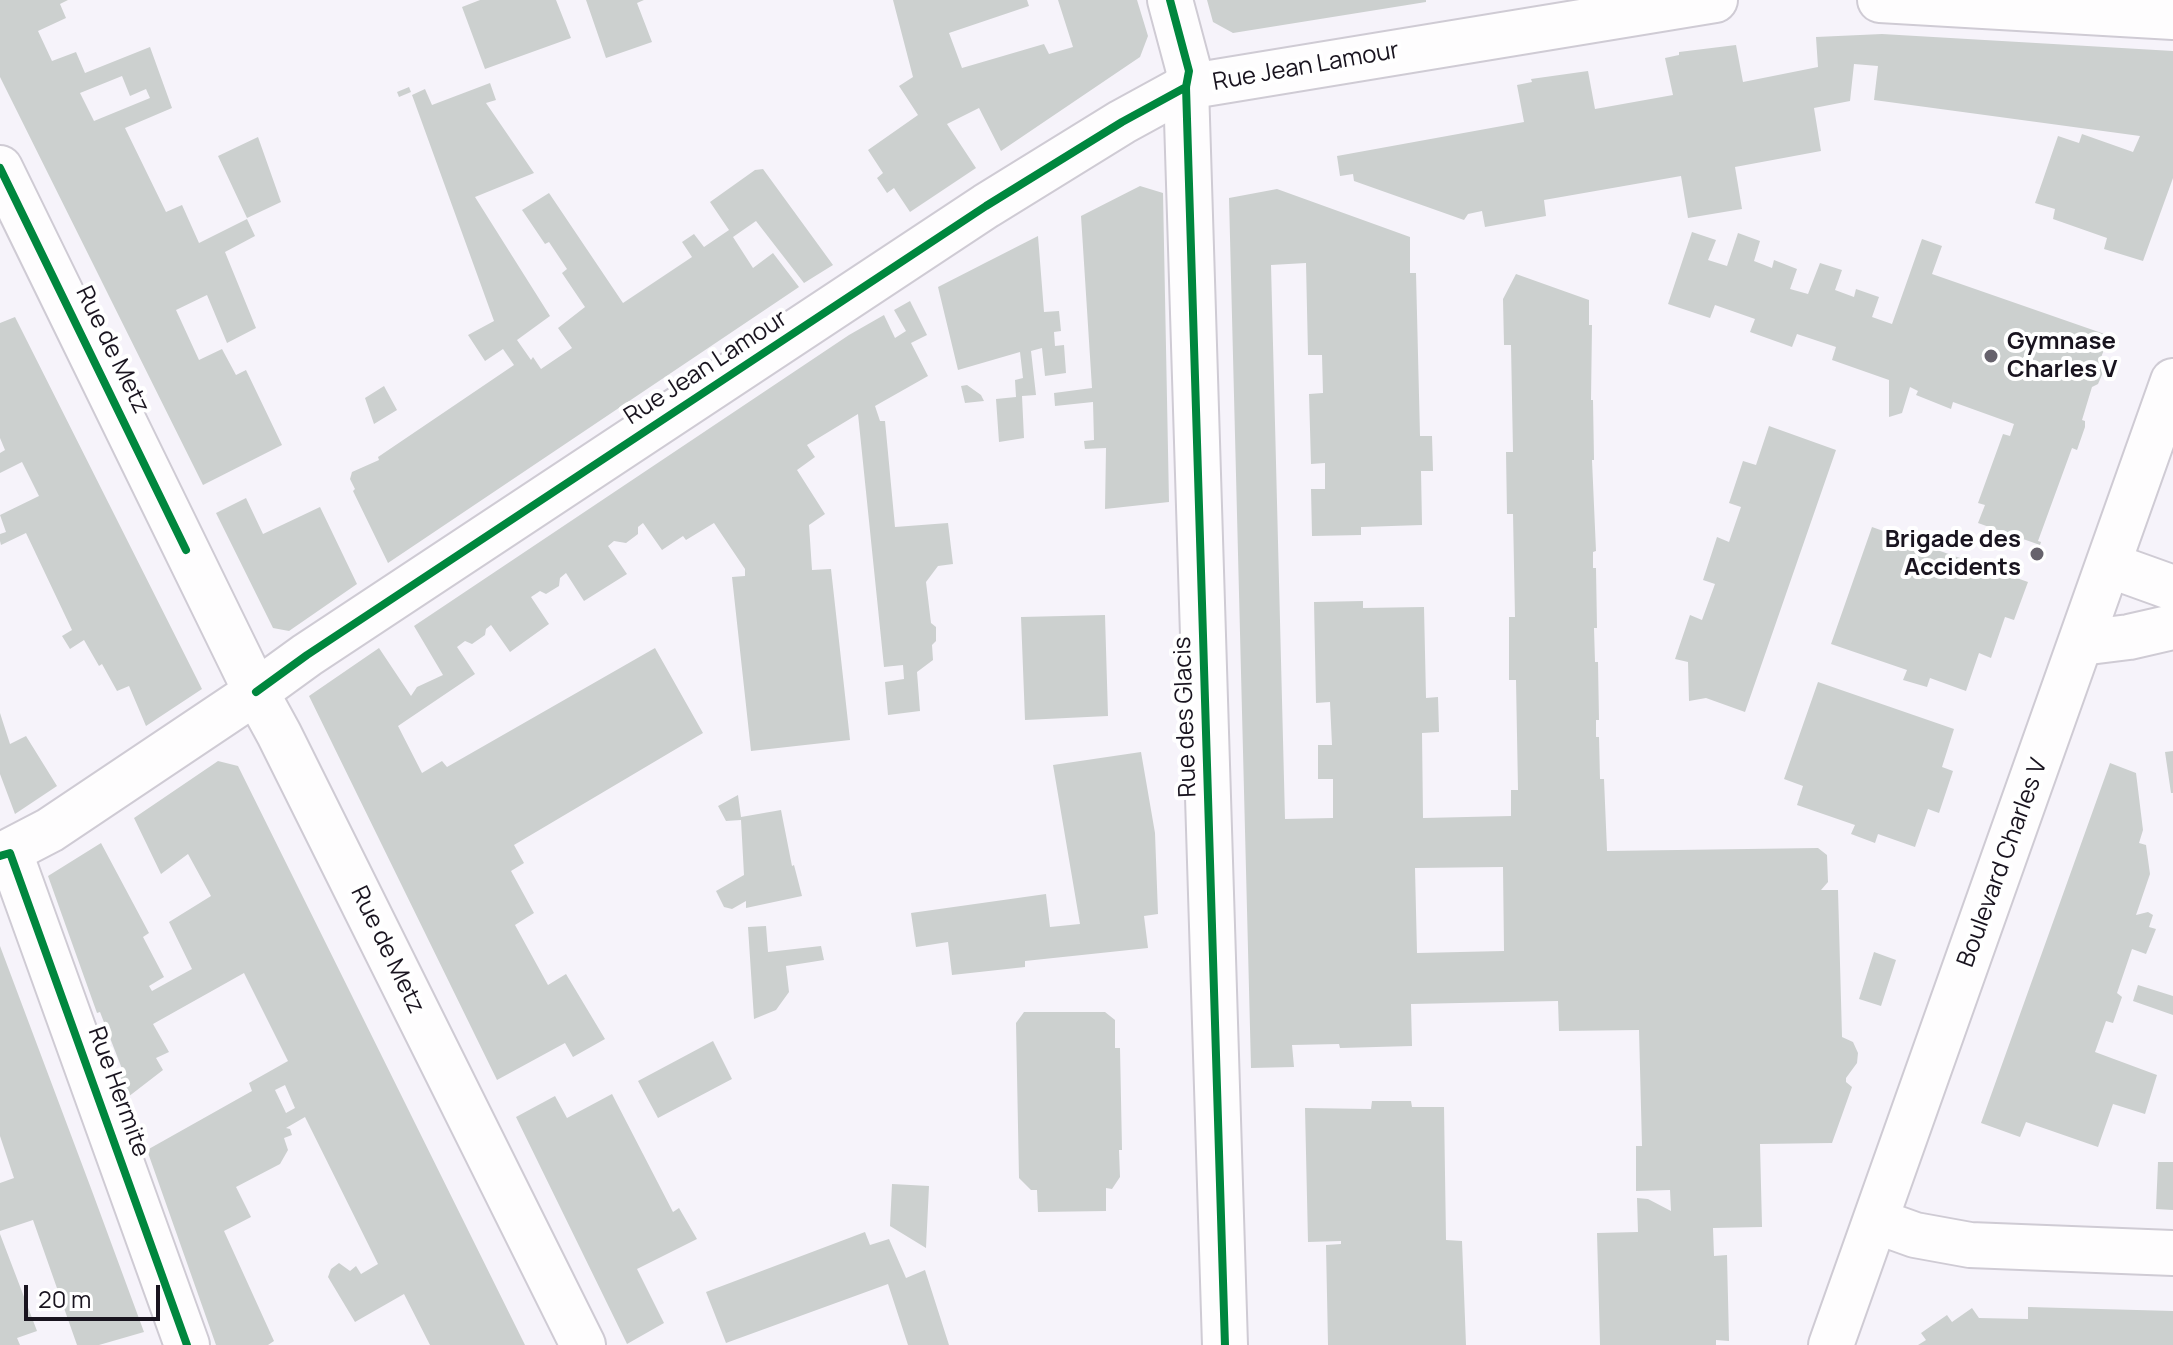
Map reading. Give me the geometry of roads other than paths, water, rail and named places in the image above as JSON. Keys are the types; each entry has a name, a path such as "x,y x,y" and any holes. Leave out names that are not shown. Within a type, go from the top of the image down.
{"street":[{"name":"Rue des Glacis","path":"1170,0 1189,71 1186,87 1225,1345"},
{"name":"Rue Jean Lamour","path":"5,854 50,830 307,655 986,206 1122,122 1186,87 1715,0"},
{"path":"1880,0 2173,17"},
{"name":"Rue de Metz","path":"0,168 256,692 583,1345"},
{"name":"Boulevard Charles V","path":"1831,1345 2173,381"},
{"path":"2109,565 2173,588"},
{"path":"2081,643 2173,627"},
{"name":"Rue Hermite","path":"5,854 187,1345"},
{"path":"1876,1221 1915,1235 1970,1245 2173,1253"}],"place":[{"name":"Gymnase Charles V","path":"1991,356"},
{"name":"Brigade des Accidents","path":"2037,554"}]}
